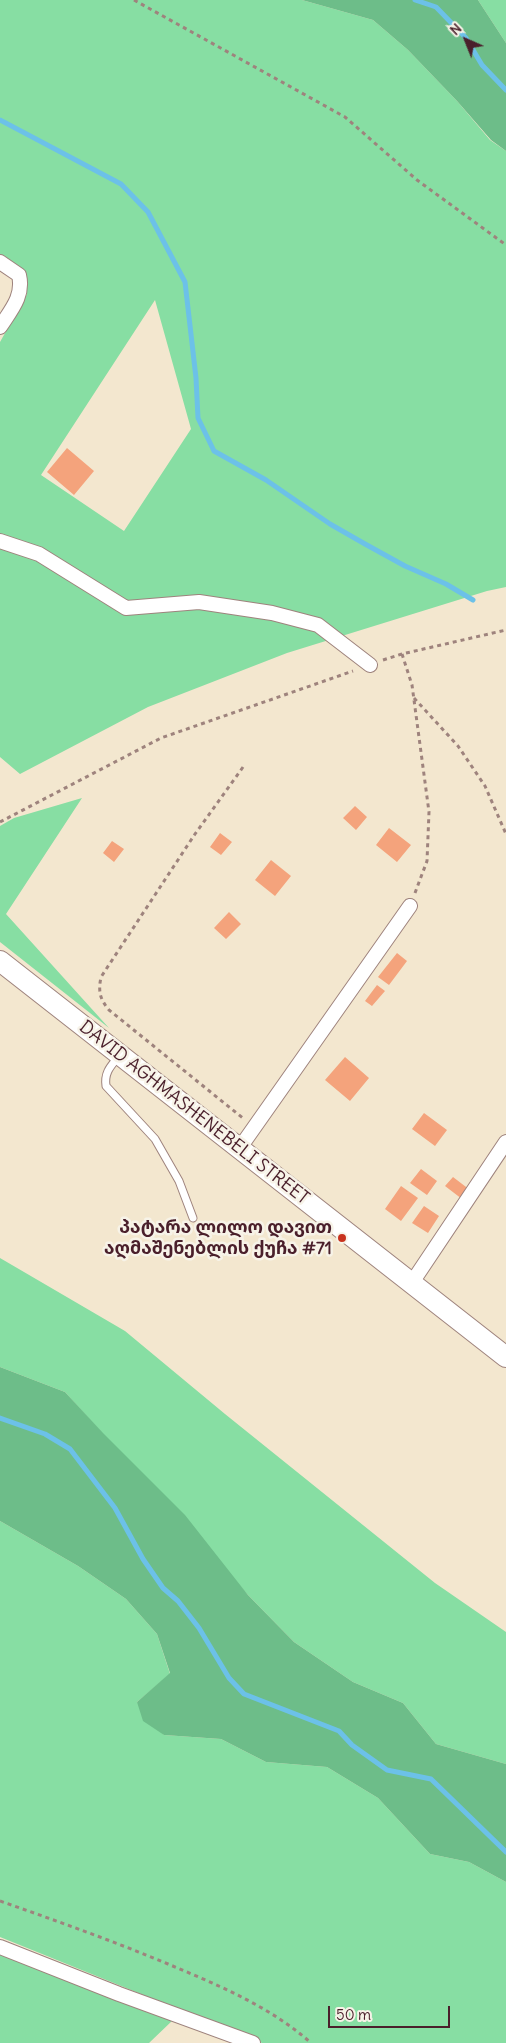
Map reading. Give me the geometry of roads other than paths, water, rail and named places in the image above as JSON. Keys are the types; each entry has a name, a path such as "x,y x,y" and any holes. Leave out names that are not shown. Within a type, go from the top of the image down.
{"street":[{"path":"0,262 19,275 22,286 19,298 0,327"},
{"path":"0,541 39,554 126,608 199,602 272,613 318,625 370,665"},
{"path":"239,1149 410,906"},
{"name":"DAVID AGHMASHENEBELI STREET","path":"0,961 506,1357"},
{"path":"412,1284 506,1142"},
{"path":"0,1946 119,1994 253,2043"}],"lane":[{"path":"120,1056 107,1071 105,1077 106,1086 155,1139 179,1181 193,1218"}],"waterway":[{"path":"415,0 436,7 466,38 482,65 506,90"},
{"path":"0,120 121,184 148,212 185,282 196,378 198,418 214,451 266,480 330,524 405,566 446,584 473,600"},
{"path":"0,1418 45,1434 70,1449 115,1508 143,1559 163,1588 178,1601 199,1628 229,1678 244,1694 339,1731 352,1745 387,1770 431,1779 506,1852"}],"place":[{"name":"პატარა ლილო დავით აღმაშენებლის ქუჩა #71","path":"342,1238"}]}
